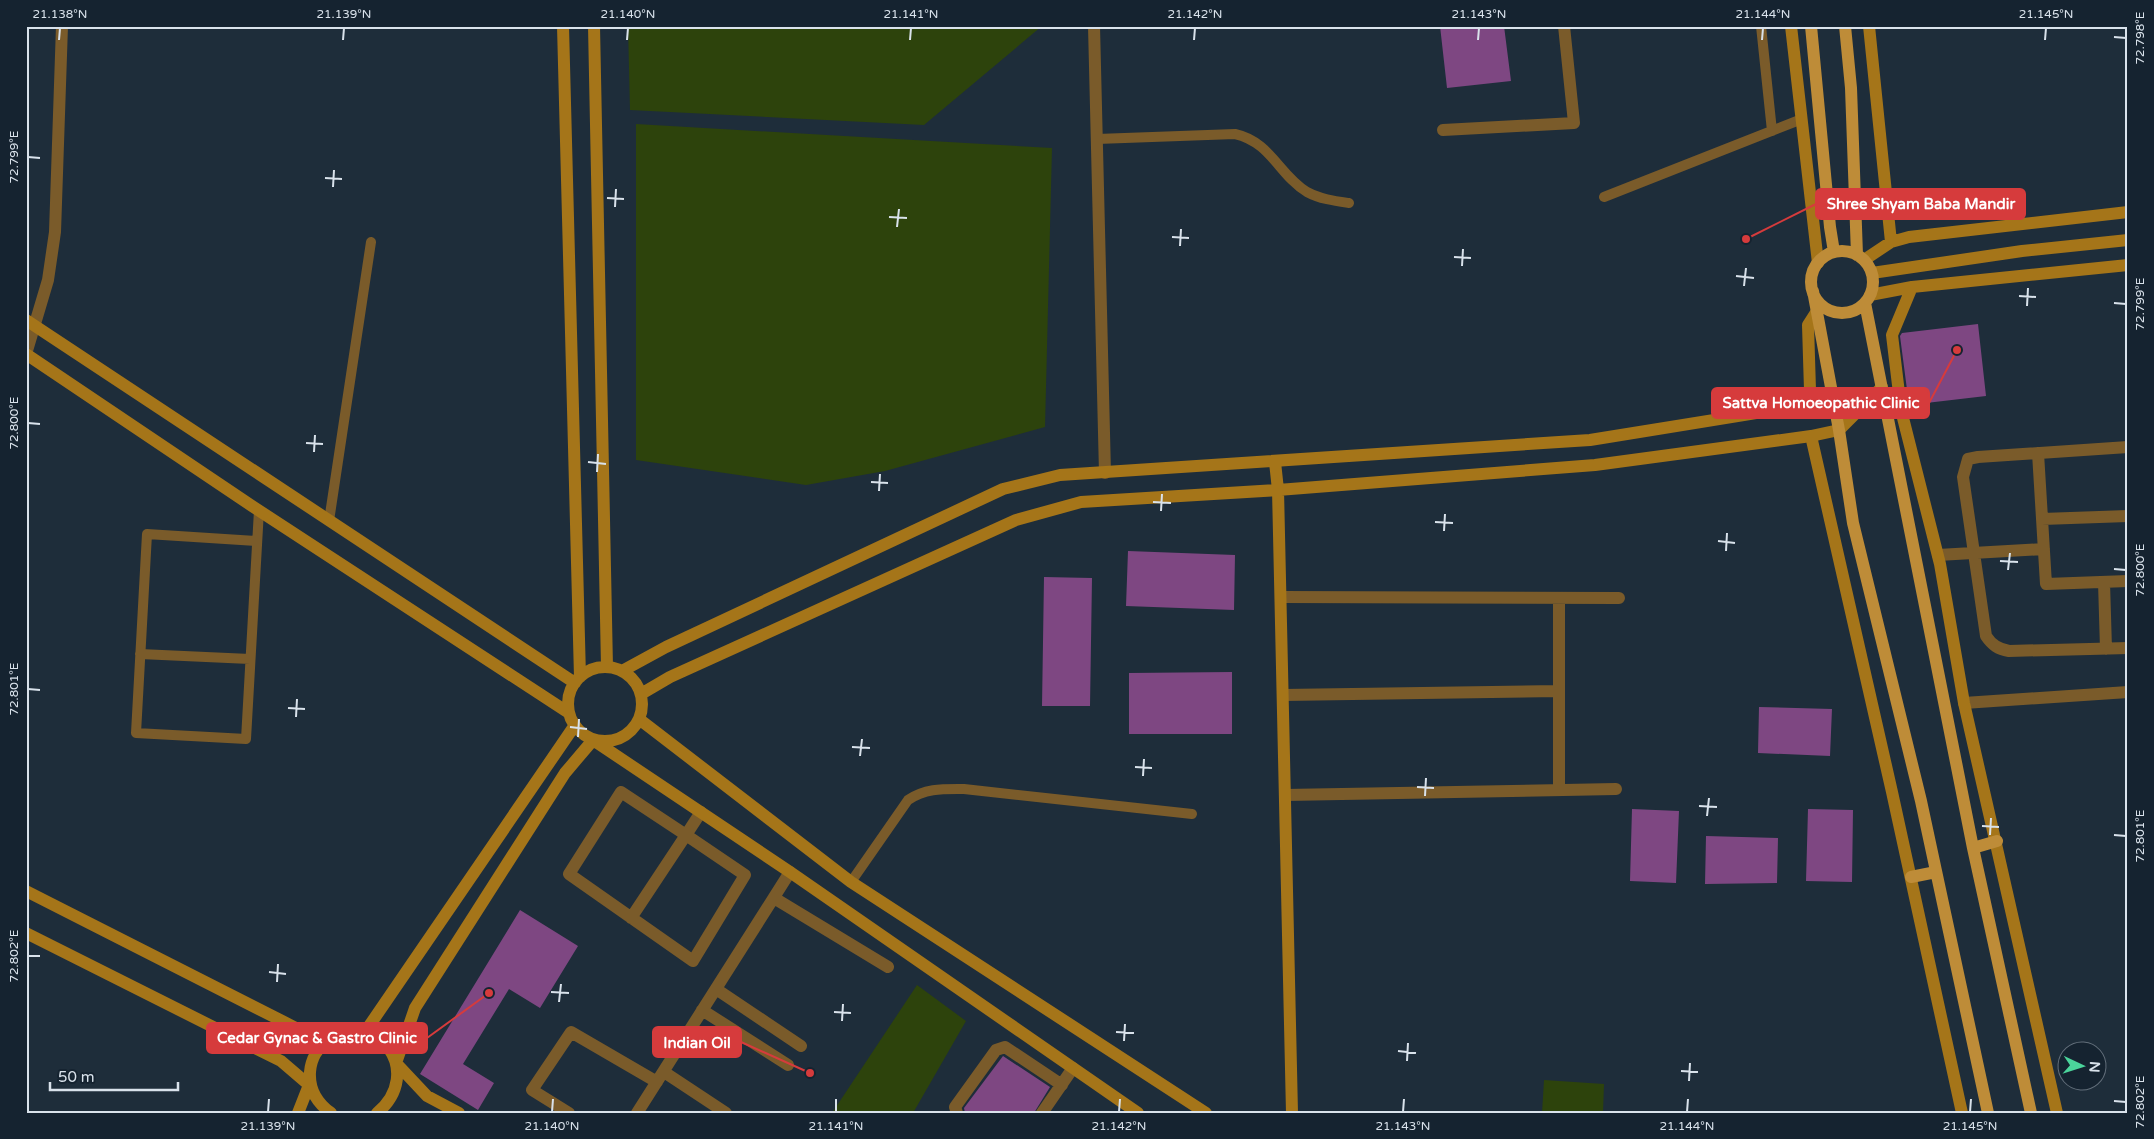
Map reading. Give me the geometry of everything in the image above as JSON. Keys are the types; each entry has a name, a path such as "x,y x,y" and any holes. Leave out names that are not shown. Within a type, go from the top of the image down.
{"main road":[{"path":"563,26 578,680"},
{"path":"594,26 607,667"},
{"path":"1791,26 1818,263"},
{"path":"1811,26 1834,252"},
{"path":"1845,26 1851,88 1861,257"},
{"path":"1869,26 1891,242"},
{"path":"1861,257 1891,242 1909,237 2128,212"},
{"path":"1872,273 2022,251 2128,240"},
{"path":"1988,1113 1921,801 1853,523 1839,430 1813,292 1813,272 1818,263 1834,252 1850,252 1861,257 1872,273 1873,288 1868,299 1882,387 1973,848 2031,1113"},
{"path":"1813,292 1822,305 1836,312 1852,311 1868,299 1912,287 2128,265"},
{"path":"1912,287 1892,335 1901,410 1938,555 1964,703 1997,841 2057,1113"},
{"path":"622,671 675,643 1003,489 1060,475 1590,440 1794,407 1802,403 1810,390 1808,325 1817,311"},
{"path":"31,322 330,521 578,680"},
{"path":"26,354 572,719 583,734 790,872 1138,1113"},
{"path":"641,694 670,676 1016,520 1081,502 1278,490 1596,465 1810,436 1839,430 1882,387"},
{"path":"1810,436 1911,878 1962,1113"},
{"path":"1275,462 1278,490 1281,597 1292,1113"},
{"path":"365,1032 572,719 569,697 578,680 596,668 607,667 622,671 635,682 641,694 642,706 639,719 633,729 623,737 608,741 593,740"},
{"path":"639,719 851,882 1206,1113"},
{"path":"377,1113 387,1104 394,1092 398,1078 396,1062 415,1008 565,773 593,740"},
{"path":"1973,848 1997,841"},
{"path":"1911,878 1936,872"},
{"path":"26,891 296,1028 336,1035"},
{"path":"26,933 281,1061 309,1085 324,1108 332,1113"},
{"path":"298,1113 309,1085 310,1069 314,1055 324,1043 336,1035 350,1031 365,1032 379,1039 390,1049 396,1062 427,1096 459,1113"}],"street":[{"path":"26,354 31,322 48,280 55,232 62,26"},
{"path":"1094,26 1106,473"},
{"path":"1443,130 1574,123 1564,26"},
{"path":"2128,447 1978,457 1968,459 1963,477 1986,636 1991,644 2000,650 2009,651 2128,648"},
{"path":"2038,453 2046,584 2128,581"},
{"path":"2042,518 2128,516"},
{"path":"1938,555 2044,549"},
{"path":"2104,582 2106,649"},
{"path":"1281,597 1619,598"},
{"path":"1559,598 1559,789"},
{"path":"1283,695 1558,691"},
{"path":"1964,703 2128,692"},
{"path":"1285,795 1616,789"},
{"path":"621,792 686,835 744,875 693,961 569,874 621,792"},
{"path":"631,918 701,812"},
{"path":"637,1113 790,872"},
{"path":"774,898 888,967"},
{"path":"716,989 801,1046"},
{"path":"702,1010 788,1065"},
{"path":"569,1113 532,1090 571,1032 726,1113"},
{"path":"957,1113 955,1107 996,1050 1005,1047 1062,1085"},
{"path":"1042,1113 1073,1068"}],"lane":[{"path":"1761,26 1772,131"},
{"path":"1604,198 1802,120"},
{"path":"1097,139 1235,134 1246,136 1260,144 1295,182 1308,192 1326,199 1349,203"},
{"path":"330,521 371,242"},
{"path":"258,541 147,534 136,733 246,739 258,541 259,510"},
{"path":"140,654 250,659"},
{"path":"851,882 908,800 919,793 934,789 964,789 1192,814"}],"green space":[{"path":"628,26 1042,26 924,125 630,110"},
{"path":"636,124 1052,148 1045,427 885,471 806,485 636,460"},
{"path":"917,985 966,1021 913,1113 832,1113"},
{"path":"1544,1080 1604,1084 1603,1113 1542,1113"}],"building":[{"path":"1440,26 1504,26 1511,81 1447,88"},
{"path":"1978,324 1986,396 1909,405 1900,336 1902,333"},
{"path":"1128,551 1235,555 1234,610 1126,606"},
{"path":"1044,577 1092,578 1090,706 1042,706"},
{"path":"1232,672 1232,734 1129,734 1129,673"},
{"path":"1759,707 1832,709 1830,756 1758,753"},
{"path":"1632,809 1679,811 1676,883 1630,881"},
{"path":"1808,809 1853,810 1852,882 1806,881"},
{"path":"1706,836 1778,838 1777,883 1705,884"},
{"path":"520,910 578,946 540,1008 509,989 463,1064 494,1083 478,1110 420,1074"},
{"path":"1003,1056 1050,1087 1034,1113 965,1113 964,1108"}],"place":[{"name":"Shree Shyam Baba Mandir","path":"1746,239"},
{"name":"Sattva Homoeopathic Clinic","path":"1957,350"},
{"name":"Cedar Gynac & Gastro Clinic","path":"489,993"},
{"name":"Indian Oil","path":"810,1073"}]}
